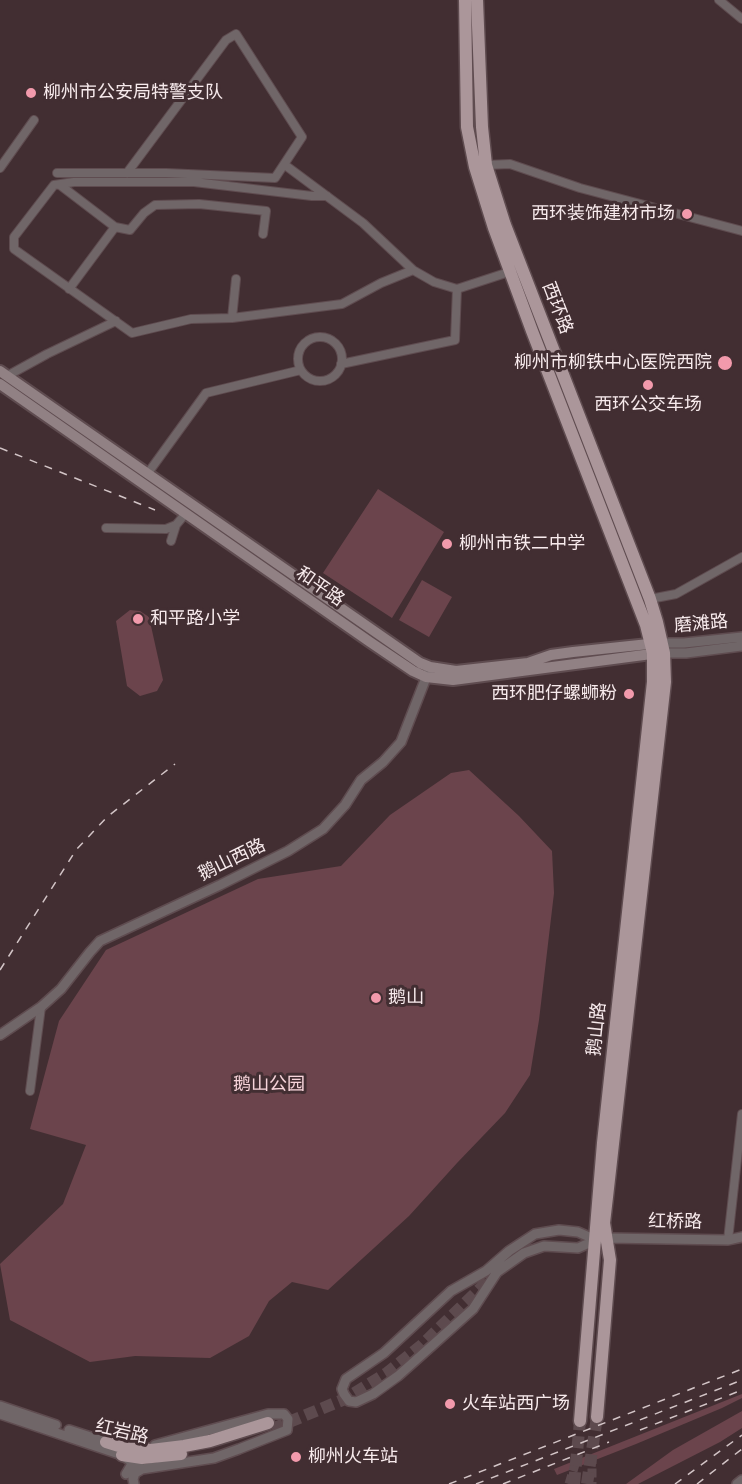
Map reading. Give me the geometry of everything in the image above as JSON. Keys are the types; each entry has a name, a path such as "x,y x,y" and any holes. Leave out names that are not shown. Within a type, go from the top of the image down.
{"main road":[{"name":"西环路","path":"465,0 470,146 494,228 516,270 650,599 657,648"},
{"name":"西环路","path":"477,0 482,127 486,165 506,225 532,331 657,648"},
{"name":"和平路","path":"2,377 186,513 413,671 456,671 528,663 551,655 573,652 657,648"},
{"name":"和平路","path":"2,377 148,473 420,663 429,672"},
{"name":"鹅山路","path":"580,1421 665,682 657,648"},
{"name":"鹅山路","path":"597,1417 610,1260 601,1239"},
{"name":"红岩路","path":"122,1455 141,1459 178,1455 212,1448 270,1426"},
{"name":"红岩路","path":"106,1442 122,1447 141,1459"}],"street":[{"path":"719,0 742,19"},
{"path":"57,173 275,178 302,137 236,34 226,40 127,173"},
{"path":"0,168 34,120"},
{"path":"486,165 510,164 580,188 742,231"},
{"path":"285,165 363,223 413,270 434,282 457,289 516,270"},
{"path":"327,196 194,182 74,182 54,185 14,237 14,249 132,333 191,319 232,318 342,304 381,283 413,270"},
{"path":"60,185 115,227 130,230 144,213 155,206 190,204 266,211 263,234"},
{"path":"69,289 115,227"},
{"path":"232,318 236,279"},
{"path":"341,364 455,340 457,289"},
{"path":"2,377 116,321"},
{"path":"316,338 330,340 342,356 341,364 334,376 320,381 312,380 301,370 298,356 301,349 304,344 316,338"},
{"path":"148,473 206,393 301,370"},
{"path":"171,541 176,525 186,513"},
{"path":"106,528 166,529 176,525"},
{"path":"650,599 676,594 742,556"},
{"name":"磨滩路","path":"657,648 742,637"},
{"name":"磨滩路","path":"657,648 686,653 742,646"},
{"name":"鹅山西路","path":"0,1035 41,1007 61,989 100,941 220,885 323,829 345,805 361,780 383,762 401,742 429,672"},
{"path":"30,1091 41,1007"},
{"path":"728,1240 742,1114"},
{"path":"559,1230 578,1232 601,1239 578,1248 544,1246 524,1253 497,1272 473,1309 398,1376 373,1394 356,1402 349,1401 342,1389 346,1379 384,1353 451,1291 486,1271 535,1233 559,1230"},
{"name":"红桥路","path":"601,1239 728,1240 742,1237"},
{"name":"红岩路","path":"0,1406 106,1442"},
{"name":"红岩路","path":"0,1414 122,1455"},
{"path":"126,1474 132,1464 141,1459 268,1414 284,1414 288,1419 287,1430 214,1458 141,1459"},
{"path":"134,1484 133,1479 141,1459"},
{"path":"737,1484 742,1480"}],"green space":[{"path":"378,489 444,532 392,618 323,573"},
{"path":"422,580 452,597 429,637 399,620"},
{"path":"130,610 140,611 149,617 163,680 157,691 140,696 127,686 116,621"},
{"name":"鹅山公园","path":"469,770 519,816 552,851 554,893 530,1075 505,1113 409,1216 328,1290 292,1282 269,1301 249,1336 210,1358 135,1356 90,1362 10,1320 0,1264 63,1204 86,1145 30,1129 59,1021 106,950 258,879 341,866 390,815 451,773"},
{"path":"742,1394 742,1398 722,1408 636,1444 557,1475 554,1469"},
{"path":"742,1411 742,1428 720,1442 638,1484 626,1484 673,1450"}],"tunnel":[{"path":"272,1429 345,1399 387,1373 422,1345 494,1275"},
{"path":"587,1484 597,1417"},
{"path":"574,1484 580,1421"},
{"path":"592,1455 592,1484"},
{"path":"569,1484 577,1458"}],"railway":[{"path":"0,448 155,510"},
{"path":"0,970 76,850 107,817 175,764"},
{"path":"449,1484 742,1369"},
{"path":"476,1484 742,1380"},
{"path":"640,1430 742,1390"},
{"path":"675,1484 742,1435"},
{"path":"503,1484 609,1442"},
{"path":"697,1484 742,1449"}],"place":[{"name":"柳州市公安局特警支队","path":"31,93"},
{"name":"西环装饰建材市场","path":"687,214"},
{"name":"柳州市柳铁中心医院西院","path":"725,363"},
{"name":"西环公交车场","path":"648,385"},
{"name":"柳州市铁二中学","path":"447,544"},
{"name":"和平路小学","path":"138,619"},
{"name":"西环肥仔螺蛳粉","path":"629,694"},
{"name":"鹅山","path":"376,998"},
{"name":"火车站西广场","path":"450,1404"},
{"name":"柳州火车站","path":"296,1457"}]}
